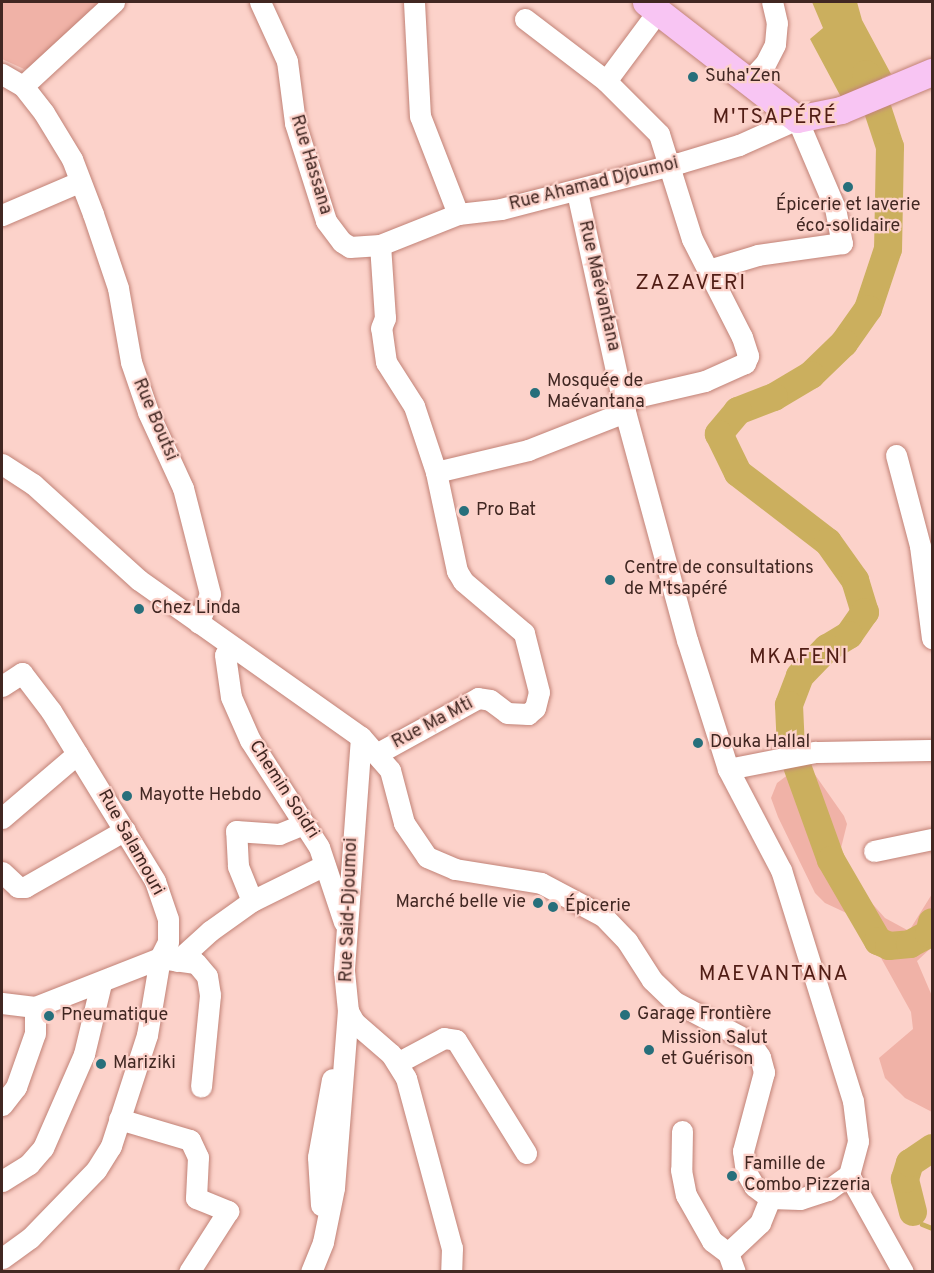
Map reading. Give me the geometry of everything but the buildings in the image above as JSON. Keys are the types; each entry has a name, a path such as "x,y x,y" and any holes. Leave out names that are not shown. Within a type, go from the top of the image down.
{"main road":[{"path":"652,7 747,83 797,119 841,110 933,72"}],"street":[{"path":"2,74 23,86 114,2"},
{"name":"Rue Hassana","path":"260,2 287,61 295,123 327,221 342,243 350,247 380,245 458,214"},
{"path":"414,2 420,116 458,214"},
{"path":"747,83 765,64 775,44 777,23 772,2"},
{"path":"606,81 652,7"},
{"path":"380,245 386,318 381,328 386,362 414,406 436,472 528,450 624,406 705,381 747,361 742,337 692,238 659,135 606,81 525,19"},
{"name":"Rue Boutsi","path":"23,86 72,159 118,288 134,372 183,488 210,594 198,623"},
{"path":"708,270 758,255 842,243 835,208 797,119"},
{"name":"Rue Ahamad Djoumoi","path":"458,214 501,209 577,191 668,163 739,145 797,119"},
{"path":"2,215 79,182"},
{"name":"Rue Maévantana","path":"577,191 624,406 655,534 728,769 781,870 850,1090 858,1141 849,1175"},
{"path":"896,455 920,546 933,638"},
{"path":"2,464 33,484 131,573 230,647 361,737 378,753 390,770 404,823 415,844 427,857 455,869 541,884 603,916 627,941 652,980 675,1002 748,1041 760,1056 764,1072 743,1151 746,1172 754,1186 770,1198 800,1199 828,1190 849,1175 903,1272"},
{"name":"Rue Ma Mti","path":"378,753 478,698 490,700 507,713 528,714 535,708 539,692 524,633 463,581 457,571 436,472"},
{"name":"Chemin Soidri","path":"230,647 225,655 231,697 250,740 305,826 325,865 347,934"},
{"name":"Rue Salamouri","path":"2,686 22,673 125,830 154,881 168,919 169,960 111,1146 96,1170 30,1238 2,1258"},
{"name":"Rue Said-Djoumoi","path":"310,1272 323,1242 334,1188 348,1035 344,971 361,737"},
{"path":"728,769 782,756 815,752 933,750"},
{"path":"2,818 77,754"},
{"path":"252,902 238,866 236,831 279,834 305,826"},
{"path":"2,872 18,887 25,887 125,830"},
{"path":"874,850 933,839"},
{"path":"2,1003 35,1007 169,960 252,902 325,865"},
{"path":"169,960 196,963 207,976 210,994 201,1087"},
{"path":"2,1181 29,1164 43,1148 84,1054 101,983"},
{"path":"2,1105 16,1087 35,1033 35,1007"},
{"path":"348,1011 354,1022 399,1062 452,1248 451,1272"},
{"path":"321,1205 318,1156 334,1072 334,1045 348,1035"},
{"path":"399,1062 444,1038 456,1040 526,1153"},
{"path":"119,1119 190,1140 198,1157 196,1198 228,1211 189,1272"},
{"path":"682,1131 681,1170 686,1195 712,1241 731,1262 760,1223 770,1198"}],"shaded area":[{"path":"2,2 106,2 32,67 24,69 2,59"},
{"path":"812,2 857,2 862,20 891,74 841,97 810,39 823,28"},
{"path":"797,768 811,769 844,816 847,824 840,852 869,900 885,918 909,931 932,894 932,947 917,961 932,996 932,1112 905,1098 885,1078 879,1058 913,1029 911,1012 865,929 855,917 825,903 815,893 778,817 771,798 777,783"}],"waterway":[{"path":"866,74 890,147 888,249 868,309 844,343 811,375 774,397 738,411 719,434 738,473 828,542 855,580 865,612 849,635 827,648 800,676 789,705 791,749 831,860 878,941 889,946 910,944 929,934 932,922"},
{"path":"913,1212 905,1179 910,1163 932,1148"},
{"path":"922,1224 932,1228"}],"place":[{"name":"Suha'Zen","path":"693,77"},
{"name":"Épicerie et laverie éco-solidaire","path":"848,187"},
{"name":"Mosquée de Maévantana","path":"535,393"},
{"name":"Pro Bat","path":"464,511"},
{"name":"Centre de consultations de M'tsapéré","path":"610,580"},
{"name":"Chez Linda","path":"139,609"},
{"name":"Douka Hallal","path":"698,743"},
{"name":"Mayotte Hebdo","path":"127,796"},
{"name":"Marché belle vie","path":"538,903"},
{"name":"Épicerie","path":"553,907"},
{"name":"Garage Frontière","path":"625,1015"},
{"name":"Pneumatique","path":"49,1016"},
{"name":"Mission Salut et Guérison","path":"649,1050"},
{"name":"Mariziki","path":"101,1064"},
{"name":"Famille de Combo Pizzeria","path":"732,1176"}],"district":[{"name":"M'TSAPÉRÉ","path":"775,118"},
{"name":"ZAZAVERI","path":"691,284"},
{"name":"MKAFENI","path":"799,658"},
{"name":"MAEVANTANA","path":"774,975"}]}
